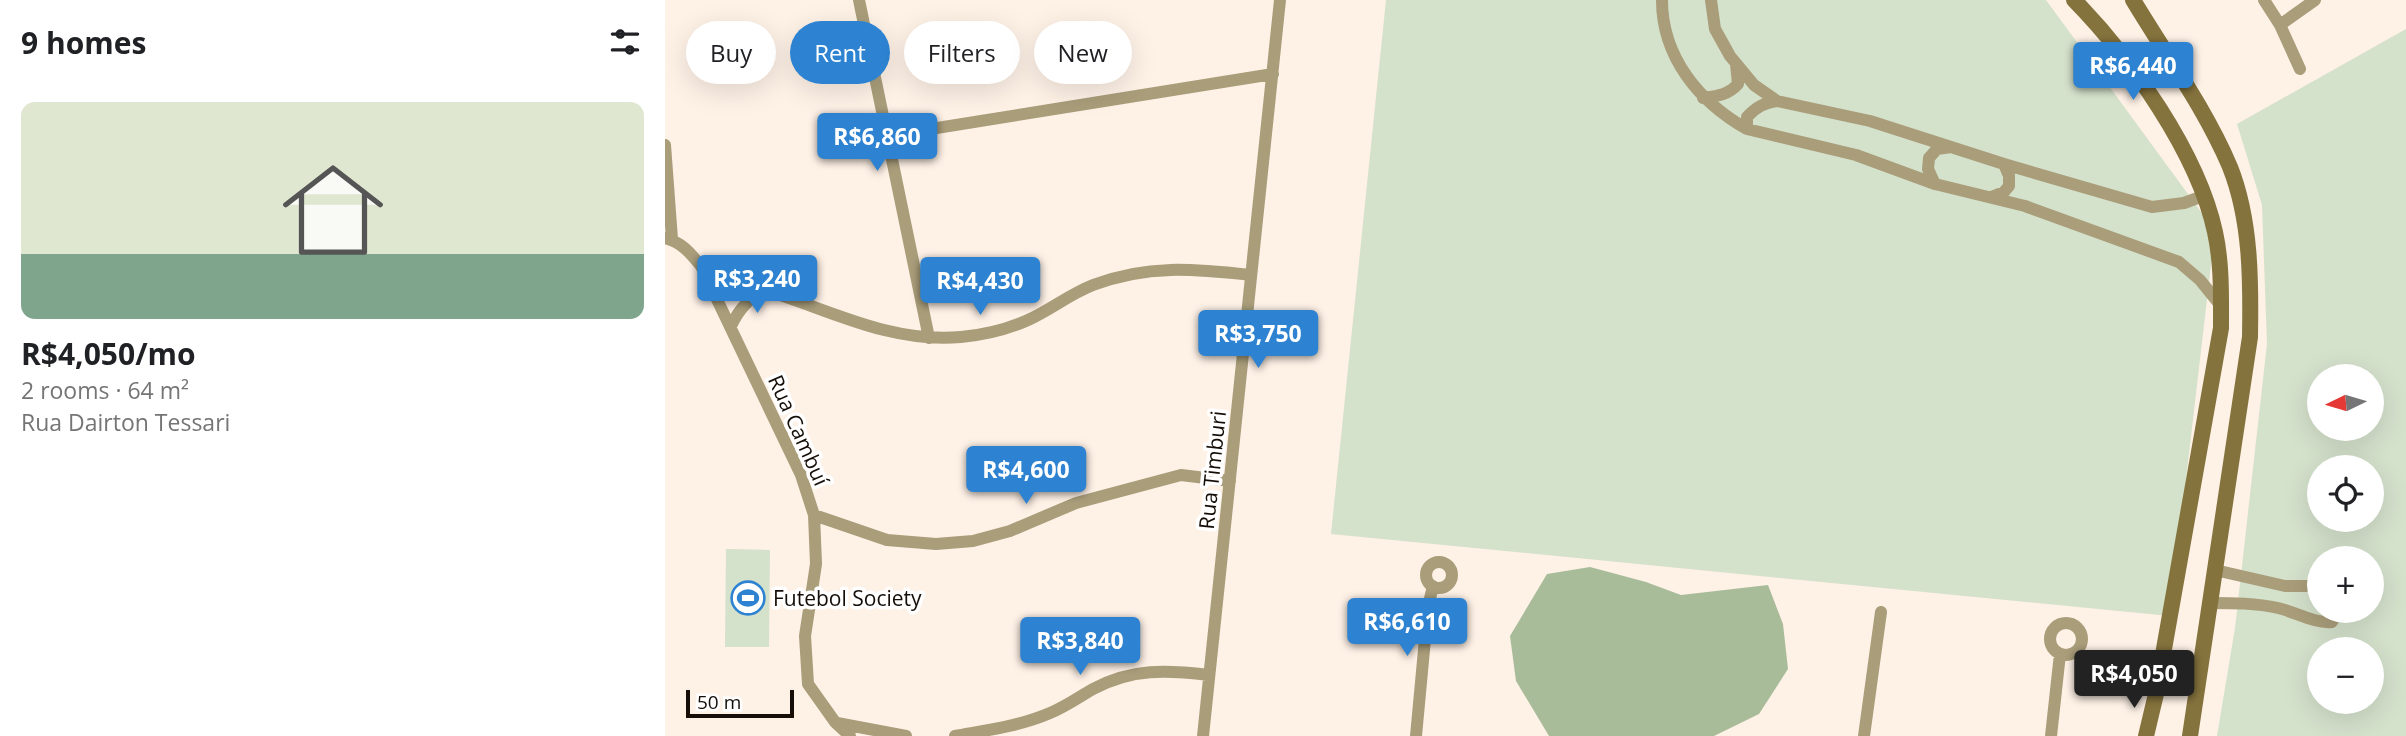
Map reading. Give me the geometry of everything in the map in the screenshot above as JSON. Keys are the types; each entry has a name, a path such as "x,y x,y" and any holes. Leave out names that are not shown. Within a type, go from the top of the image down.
{"main road":[{"path":"2074,0 2142,80 2185,155 2215,231 2221,278 2221,328 2156,694 2146,736"},
{"path":"2133,0 2203,116 2230,169 2246,227 2251,277 2250,337 2190,736"}],"street":[{"path":"859,0 929,338"},
{"name":"Rua Timburi","path":"1203,736 1280,0"},
{"path":"1662,0 1667,42 1683,71 1703,98 1747,129 1856,155 1935,184 2025,206 2179,262 2200,279 2221,306"},
{"path":"1711,0 1715,29 1736,64 1754,85 1777,101"},
{"path":"2264,0 2280,25 2300,69"},
{"path":"2280,25 2315,0"},
{"path":"1703,98 1723,95 1738,84 1736,64"},
{"path":"887,136 1273,74"},
{"path":"1747,129 1747,117 1756,108 1777,101 1870,121 2152,207 2184,203 2203,196"},
{"path":"665,145 669,239"},
{"path":"1935,184 1928,169 1929,158 1937,149 1951,147"},
{"path":"1990,197 2004,192 2009,186 2004,164"},
{"name":"Rua Cambuí","path":"669,239 688,250 701,266 801,475 814,515 816,564 805,636 809,684 835,722 850,736"},
{"path":"701,266 856,323 897,334 929,338 962,337 1027,321 1092,285 1128,274 1179,268 1251,275"},
{"path":"731,326 746,301 764,289"},
{"path":"814,515 887,540 936,544 973,541 1010,531 1076,503 1181,475 1230,481"},
{"path":"2215,570 2277,584 2307,585"},
{"path":"1416,736 1428,607 1433,586"},
{"path":"2210,603 2275,608 2307,616"},
{"path":"1864,736 1881,612"},
{"path":"2051,736 2060,654"},
{"path":"955,736 1017,726 1053,712 1095,687 1132,673 1166,670 1209,674"},
{"path":"835,722 906,736"}],"green space":[{"path":"1386,0 2046,0 2215,231 2170,616 1331,534"},
{"path":"2406,29 2406,736 2217,736 2235,628 2267,344 2262,205 2237,124"},
{"name":"Futebol Society","path":"726,549 770,550 769,647 725,647"},
{"path":"1590,567 1646,582 1681,595 1768,585 1783,624 1788,669 1759,714 1714,736 1549,736 1516,681 1510,636 1547,574"}],"place":[{"name":"Futebol Society","path":"748,598"}]}
